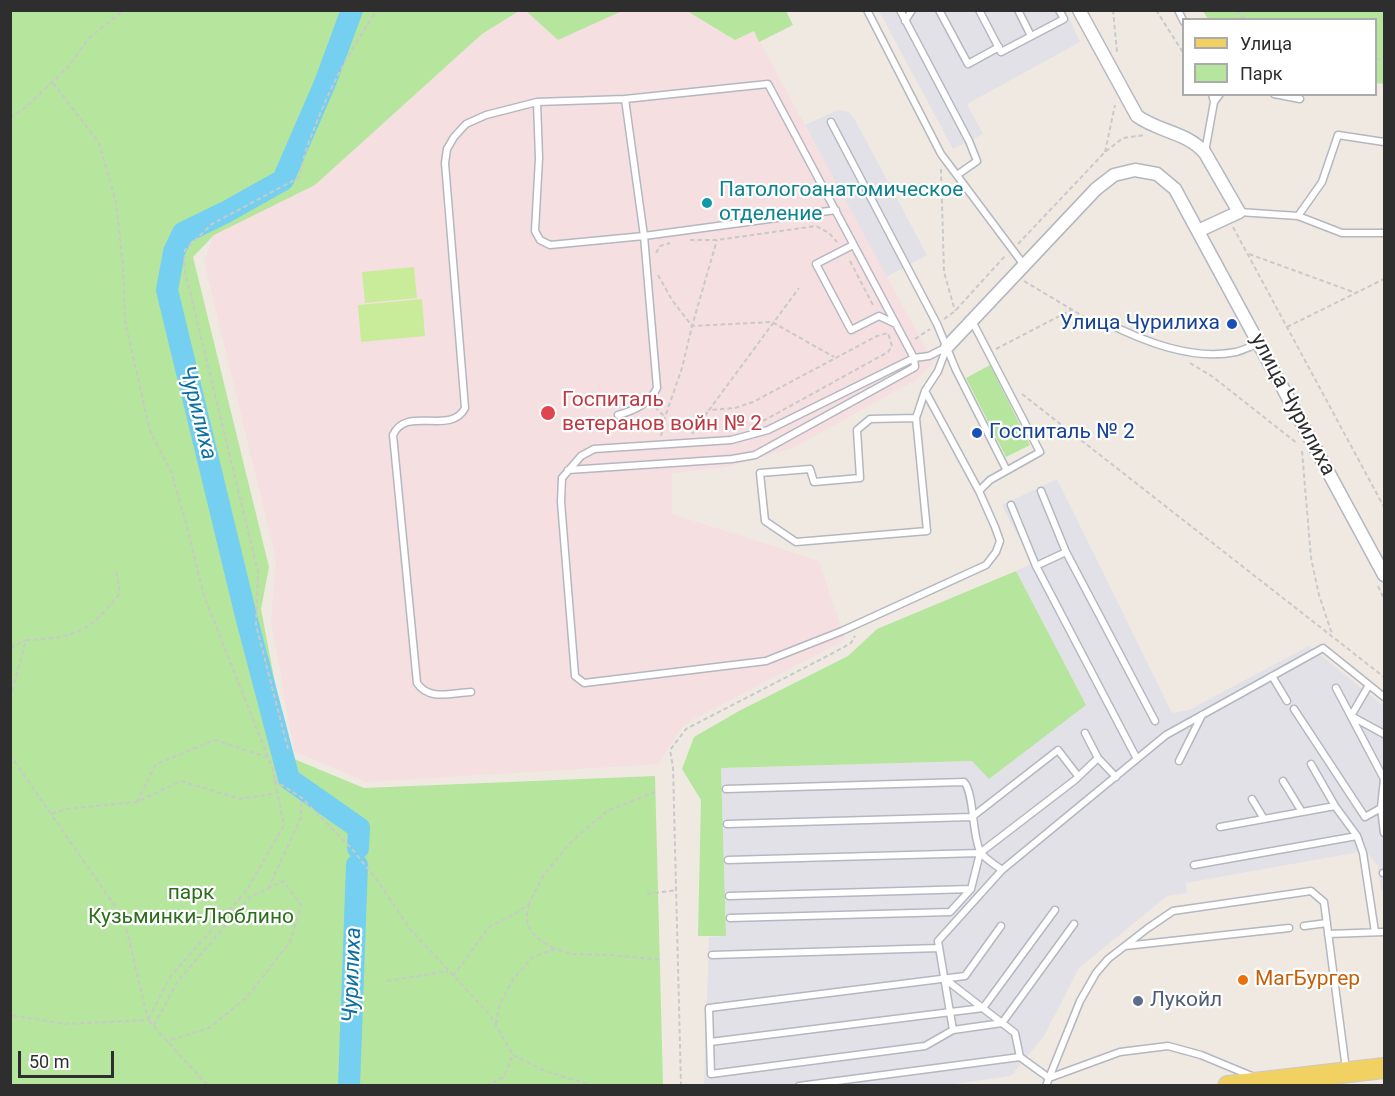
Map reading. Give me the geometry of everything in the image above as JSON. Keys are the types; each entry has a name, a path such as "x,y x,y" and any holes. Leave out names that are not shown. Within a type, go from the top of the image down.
{"main road":[{"path":"1228,1086 1384,1068"}],"street":[{"path":"1079,10 1137,116 1191,140 1205,153 1233,214 1198,231"},
{"name":"улица Чурилиха","path":"947,347 1096,189 1114,175 1135,170 1157,174 1175,189 1259,344 1379,577"}],"lane":[{"path":"867,10 941,154 1025,266"},
{"path":"900,10 969,141 977,161 957,175"},
{"path":"905,21 912,10"},
{"path":"939,10 968,64 999,47"},
{"path":"979,10 1001,52 1064,19 1059,10"},
{"path":"1018,10 1031,36"},
{"path":"471,692 429,694 421,690 417,683 393,435 398,427 408,421 453,420 465,408 445,163 447,149 466,124 486,114 537,102 625,99 768,84 906,342 914,358 915,367 755,455 732,459 568,470"},
{"path":"1205,153 1214,102 1212,96"},
{"path":"1214,102 1218,96"},
{"path":"1284,96 1300,99"},
{"path":"618,415 643,406 657,388 644,236 625,99"},
{"path":"537,102 539,158 535,231 540,240 550,245 644,236 836,210"},
{"path":"831,122 937,324 1006,469"},
{"path":"1298,216 1322,182 1338,135 1384,142"},
{"path":"1233,214 1298,216 1342,233 1384,233"},
{"path":"853,244 816,264 851,330 879,316 896,324"},
{"path":"972,321 1040,452 1006,469 990,480 980,491"},
{"path":"1102,323 1146,341 1199,353 1219,354 1259,344"},
{"path":"925,391 980,491 1000,541 996,552 986,565 864,621 766,661 584,683 575,676 561,502 562,478 581,456 594,450 731,440 749,436 768,430 914,358 929,356 947,347"},
{"path":"916,418 870,419 857,430 860,478 814,482 810,469 760,473 765,521 796,542 927,531 916,418 925,391 938,371 947,347"},
{"path":"1041,491 1066,552 1155,721"},
{"path":"1011,506 1036,566 1137,759"},
{"path":"1036,566 1066,552"},
{"path":"953,1030 938,941 1002,870 1166,735 1323,648 1384,698"},
{"path":"1272,676 1287,700"},
{"path":"1351,716 1369,685"},
{"path":"1336,688 1384,779 1381,808 1384,833"},
{"path":"1294,710 1365,817 1381,808"},
{"path":"1179,760 1203,715"},
{"path":"1351,716 1384,734"},
{"path":"1085,733 1098,758 1116,777"},
{"path":"727,824 972,817 1058,750 1078,776"},
{"path":"728,860 980,853 1098,758"},
{"path":"1311,764 1335,806 1357,836 1364,853 1375,932"},
{"path":"1283,781 1302,812"},
{"path":"726,789 964,782 968,786 980,853 971,889 950,912 730,918"},
{"path":"1252,799 1264,819"},
{"path":"1220,827 1335,806"},
{"path":"1194,865 1357,836"},
{"path":"980,853 1002,870"},
{"path":"729,896 971,889"},
{"path":"1046,1086 1080,1001 1096,973 1124,946 1173,911 1311,891 1324,902 1347,1072"},
{"path":"710,1042 983,1008 1055,910"},
{"path":"1304,926 1327,923"},
{"path":"1001,926 965,976 710,1008 711,1074 925,1046 953,1030 1002,1023 1074,924"},
{"path":"1124,946 1288,928"},
{"path":"1328,934 1384,932"},
{"path":"712,955 939,948"},
{"path":"944,978 1015,1033 1020,1057 1049,1078"},
{"path":"1049,1078 1120,1052 1168,1046 1201,1055 1264,1082"},
{"path":"799,1086 1020,1057"}],"path":[{"path":"10,118 53,83 89,38 124,10"},
{"path":"288,749 256,625 258,572 184,267 185,250 212,224 300,177 302,158 328,92 347,56 377,10"},
{"path":"1113,10 1118,54"},
{"path":"1156,10 1182,51"},
{"path":"53,83 99,143 116,202 123,266 124,321 150,430 172,474 204,596 267,757 284,825 247,890 170,977 147,1020"},
{"path":"1106,152 1120,87"},
{"path":"763,421 888,351 892,346 919,338 955,310 1106,152 1123,138 1150,136"},
{"path":"941,154 944,272 955,310"},
{"path":"1233,214 1248,253 1384,507"},
{"path":"687,240 717,240 816,226 829,233 844,249 888,333 892,346"},
{"path":"661,438 665,417 682,368 717,240"},
{"path":"1248,253 1356,293"},
{"path":"656,271 672,300 692,326"},
{"path":"1287,327 1384,279"},
{"path":"1024,281 1071,310 1102,323"},
{"path":"700,435 690,436 799,288"},
{"path":"995,350 1071,310"},
{"path":"692,326 772,322 834,357"},
{"path":"710,410 735,408 753,402 834,357 888,333"},
{"path":"1193,361 1185,360 1214,377 1302,446 1311,558 1319,595 1333,636"},
{"path":"1016,390 1384,677"},
{"path":"1296,436 1307,457"},
{"path":"10,648 26,640 64,636 82,631 104,613 120,593 116,570"},
{"path":"1379,577 1384,599"},
{"path":"681,1086 673,767 670,750 686,729 851,643 864,621"},
{"path":"10,698 26,640"},
{"path":"137,802 156,764 215,740 267,757"},
{"path":"10,755 124,919 147,1020 208,1086"},
{"path":"274,780 302,798 352,849 377,880 410,929 496,1024 513,1055 545,1071 594,1086"},
{"path":"52,814 64,809 137,802 181,782 240,799 277,793"},
{"path":"655,792 607,811 570,843 543,876 529,904 526,916 529,928 536,939 555,949 572,954 662,960"},
{"path":"268,889 301,817 302,798"},
{"path":"153,1026 178,981 250,897 284,881 301,905 290,942 247,997 209,1028 167,1041"},
{"path":"648,894 677,890"},
{"path":"453,976 489,927 529,904"},
{"path":"496,1024 499,1006 513,979 533,957 555,949"},
{"path":"387,981 448,971"},
{"path":"10,1015 65,1024 147,1020"},
{"path":"486,1086 504,1077 513,1055"}],"shaded area":[{"name":"Госпиталь ветеранов войн № 2","path":"519,11 526,11 558,40 621,11 687,11 735,40 754,31 933,362 917,379 793,448 727,467 672,473 672,514 819,561 845,640 692,720 681,728 659,764 366,782 294,751 271,621 276,559 204,261 214,235 315,185 482,34"},
{"path":"879,11 1066,11 1080,42 967,104 983,134 953,149"},
{"path":"838,110 848,112 854,118 927,255 886,277 805,125"},
{"path":"1057,479 1172,713 1189,710 1309,646 1384,706 1384,890 1381,890 1378,866 1368,854 1359,852 1186,883 1187,893 1167,896 1079,968 1044,1036 1011,1076 940,1086 704,1086 709,937 726,936 721,768 972,761 1085,705 1016,571 1032,563 1002,505"}],"green space":[{"name":"парк Кузьминки-Люблино","path":"10,11 519,11 482,34 315,185 214,235 193,257 269,567 261,609 289,757 364,788 655,776 663,1085 11,1085"},
{"path":"526,11 622,11 558,40"},
{"path":"687,11 786,11 793,25 759,42 754,31 735,40"},
{"path":"1203,11 1384,11 1384,84 1377,83 1377,18 1207,18"},
{"path":"414,267 417,298 365,303 362,272"},
{"path":"422,299 425,336 361,342 358,305"},
{"path":"990,365 1030,445 1006,457 966,378"},
{"path":"1016,571 1086,705 989,779 972,761 721,768 726,936 698,936 701,800 682,769 694,737 739,711 848,656 877,629"}],"waterway":[{"name":"Чурилиха","path":"352,10 325,83 283,180 183,233 174,252 167,290 247,620 289,779 359,828 358,848"},
{"name":"Чурилиха","path":"349,1086 357,865"}],"place":[{"name":"Патологоанатомическое отделение","path":"707,203"},
{"name":"Улица Чурилиха","path":"1232,324"},
{"name":"Госпиталь ветеранов войн № 2","path":"548,413"},
{"name":"Госпиталь № 2","path":"977,433"},
{"name":"МагБургер","path":"1243,980"},
{"name":"Лукойл","path":"1138,1001"}]}
